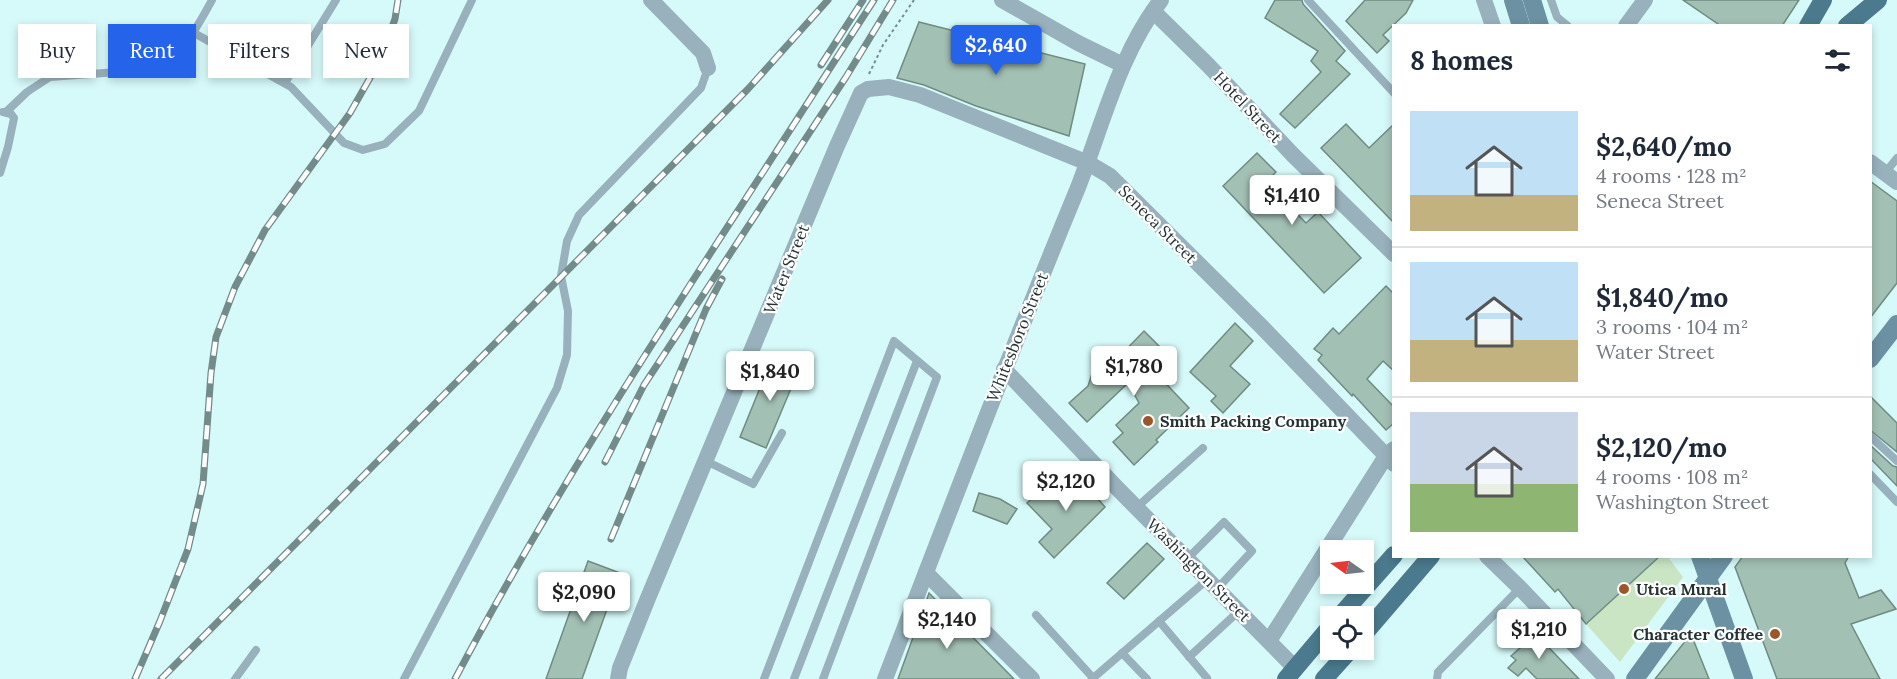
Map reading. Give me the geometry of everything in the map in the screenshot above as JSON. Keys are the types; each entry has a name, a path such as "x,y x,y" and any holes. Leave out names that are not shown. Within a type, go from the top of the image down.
{"main road":[{"path":"1810,24 1823,0"},
{"path":"1849,24 1878,0"},
{"path":"1349,606 1392,557"},
{"path":"1409,582 1420,558"},
{"path":"1374,622 1429,558"},
{"path":"1290,673 1320,638"},
{"path":"1324,679 1341,660"}],"street":[{"path":"651,0 703,53 708,68"},
{"path":"1002,0 1078,44 1123,65"},
{"path":"1484,0 1492,24"},
{"path":"1513,0 1520,24"},
{"path":"1532,0 1539,24"},
{"path":"1627,24 1645,0"},
{"name":"Whitesboro Street","path":"885,679 1004,369 1088,163 1123,65 1157,5"},
{"name":"Hotel Street","path":"1157,5 1208,65 1293,155 1392,252"},
{"name":"Seneca Street","path":"861,93 868,89 889,87 921,95 1088,163 1110,176 1391,456"},
{"name":"Water Street","path":"618,679 620,668 640,618 861,93"},
{"path":"1872,164 1891,178"},
{"path":"1872,356 1897,324"},
{"name":"Washington Street","path":"1004,369 1269,641 1290,673"},
{"path":"1269,641 1391,456"},
{"path":"1489,558 1607,679"},
{"path":"1701,558 1744,679"},
{"path":"1635,679 1723,558"},
{"path":"926,573 1032,679"}],"lane":[{"path":"196,29 212,0"},
{"path":"285,83 336,0"},
{"path":"196,34 291,87 344,144 363,150 385,144 419,111 472,0"},
{"path":"1308,0 1392,91"},
{"path":"1551,0 1557,16 1566,24"},
{"path":"404,679 557,388 567,355 568,311 561,276 567,241 579,215 701,88 708,68"},
{"path":"3,112 50,77 108,73"},
{"path":"0,173 14,118 11,114 3,112"},
{"path":"1891,178 1897,158"},
{"path":"764,679 894,341 937,377 822,679"},
{"path":"794,679 917,361"},
{"path":"706,460 753,484 782,433"},
{"path":"1872,438 1897,461"},
{"path":"1137,507 1203,448"},
{"path":"1872,476 1897,502"},
{"path":"1036,615 1093,679 1159,621 1212,584 1252,551 1224,522 1187,559"},
{"path":"1437,679 1438,672 1520,588"},
{"path":"1189,657 1239,611"},
{"path":"1159,621 1207,679"},
{"path":"234,679 256,650"},
{"path":"1122,653 1147,679"}],"path":[{"path":"861,93 883,45 914,0"}],"green space":[{"path":"1659,558 1669,558 1683,577 1620,662 1586,624"}],"building":[{"path":"1275,0 1302,0 1303,4 1345,51 1336,61 1350,74 1295,128 1280,114 1321,72 1311,61 1318,51 1265,18"},
{"path":"1365,0 1413,0 1406,13 1383,35 1389,41 1377,53 1346,21"},
{"path":"1683,0 1799,0 1783,24 1718,24"},
{"path":"919,22 1085,64 1069,136 976,106 924,85 897,78"},
{"path":"1346,124 1369,148 1392,126 1392,221 1321,148"},
{"path":"1257,153 1276,172 1266,182 1306,223 1318,212 1361,258 1324,293 1223,186"},
{"path":"1872,182 1897,201 1897,283 1872,315"},
{"path":"1386,286 1392,292 1392,369 1383,361 1367,379 1392,405 1392,425 1386,430 1318,360 1322,355 1314,349 1333,328 1339,334"},
{"path":"1235,323 1253,341 1230,366 1250,384 1223,413 1211,401 1216,396 1190,372"},
{"path":"1144,331 1168,355 1153,370 1189,408 1134,465 1113,442 1123,433 1116,425 1139,403 1128,383 1087,422 1069,403 1088,386 1096,362 1107,366 1113,363"},
{"path":"773,356 800,367 766,448 740,437"},
{"path":"1872,398 1897,423 1897,452 1872,432"},
{"path":"1872,447 1897,467 1897,486 1872,460"},
{"path":"1073,471 1105,507 1054,558 1039,542 1052,529 1027,503 1038,493 1044,499"},
{"path":"979,493 1000,499 1017,509 1007,524 973,511"},
{"path":"1147,543 1164,559 1124,599 1107,583"},
{"path":"1524,558 1658,558 1586,624 1558,589 1555,592"},
{"path":"1742,558 1848,558 1845,563 1859,598 1881,590 1896,609 1851,624 1880,679 1777,679 1735,567"},
{"path":"588,561 620,573 582,679 546,679"},
{"path":"929,593 1014,679 898,679"},
{"path":"1530,628 1579,679 1537,679 1526,668 1518,676 1508,668 1516,660 1511,656 1521,647 1516,643"},
{"path":"1691,634 1709,679 1655,679"}],"railway":[{"path":"135,679 188,549 203,484 211,373 216,337 235,287 265,230 350,113 379,62 395,19 398,0"},
{"path":"161,679 748,89 828,0"},
{"path":"821,65 863,0"},
{"path":"455,679 522,558 593,439 874,0"},
{"path":"605,462 644,385 846,77 893,0"},
{"path":"611,539 706,309 722,279"}],"place":[{"name":"Smith Packing Company","path":"1148,421"},
{"name":"Utica Mural","path":"1624,589"},
{"name":"Character Coffee","path":"1775,634"}]}
